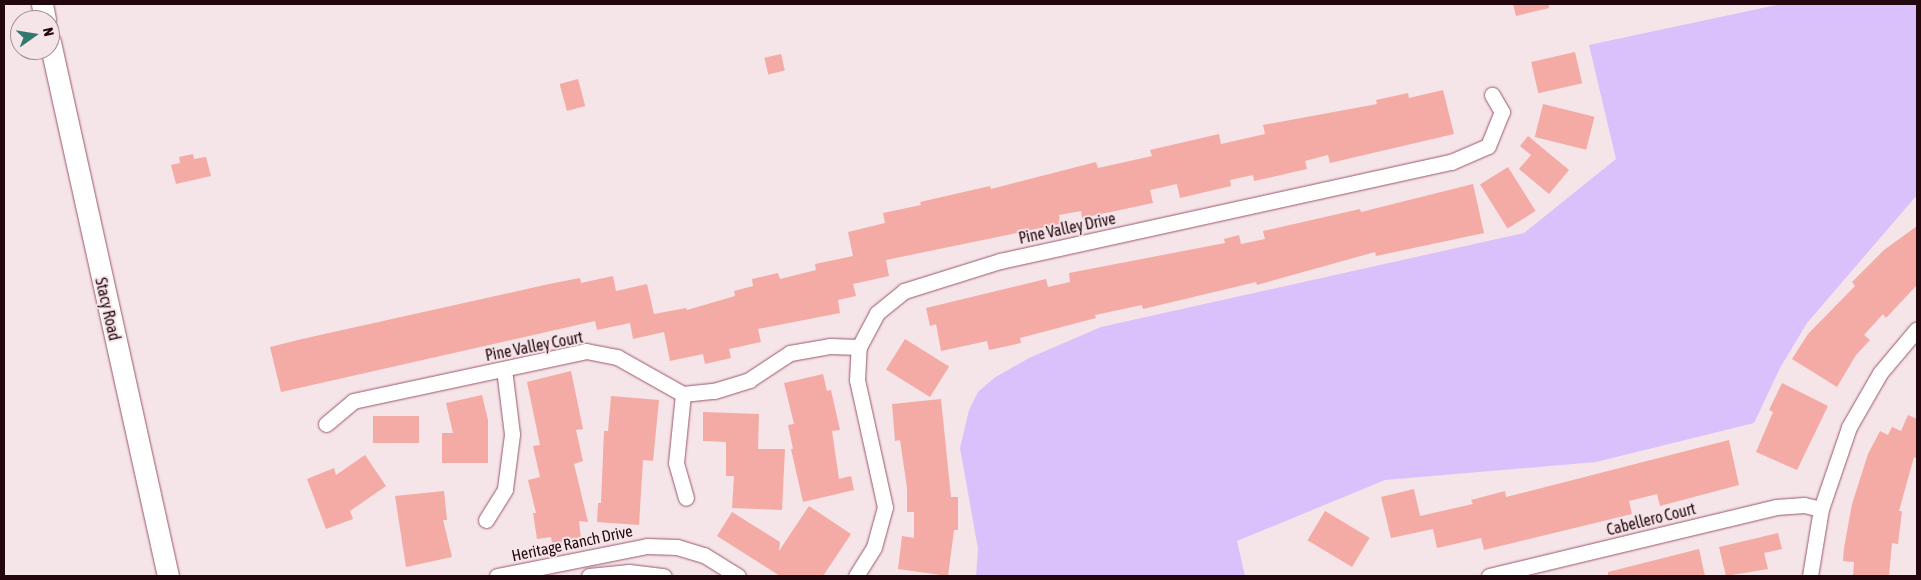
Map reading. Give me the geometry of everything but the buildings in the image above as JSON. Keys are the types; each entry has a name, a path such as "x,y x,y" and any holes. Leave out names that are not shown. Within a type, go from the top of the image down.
{"main road":[{"name":"Stacy Road","path":"54,60 168,576"}],"street":[{"name":"Pine Valley Drive","path":"856,576 874,547 886,507 857,380 859,347 877,313 904,291 1000,261 1451,162 1488,146 1502,112 1492,95"},
{"path":"1810,576 1821,510 1849,427 1880,372 1917,330"},
{"path":"686,498 676,463 682,394 714,391 749,380 790,353 830,346 859,347"},
{"name":"Pine Valley Court","path":"326,424 353,402 586,351 617,357 682,394"},
{"path":"486,520 505,489 512,434 504,369"},
{"name":"Cabellero Court","path":"1489,576 1776,507 1804,505 1821,510"},
{"name":"Heritage Ranch Drive","path":"497,576 620,549 661,546 704,554 738,576"},
{"path":"588,576 629,572 664,576"}],"shaded area":[{"path":"1781,4 1917,4 1917,195 1807,323 1780,368 1754,423 1596,462 1385,480 1237,541 1245,576 976,576 978,549 960,448 969,410 978,392 994,378 1029,358 1101,327 1524,233 1616,159 1589,45"}]}
